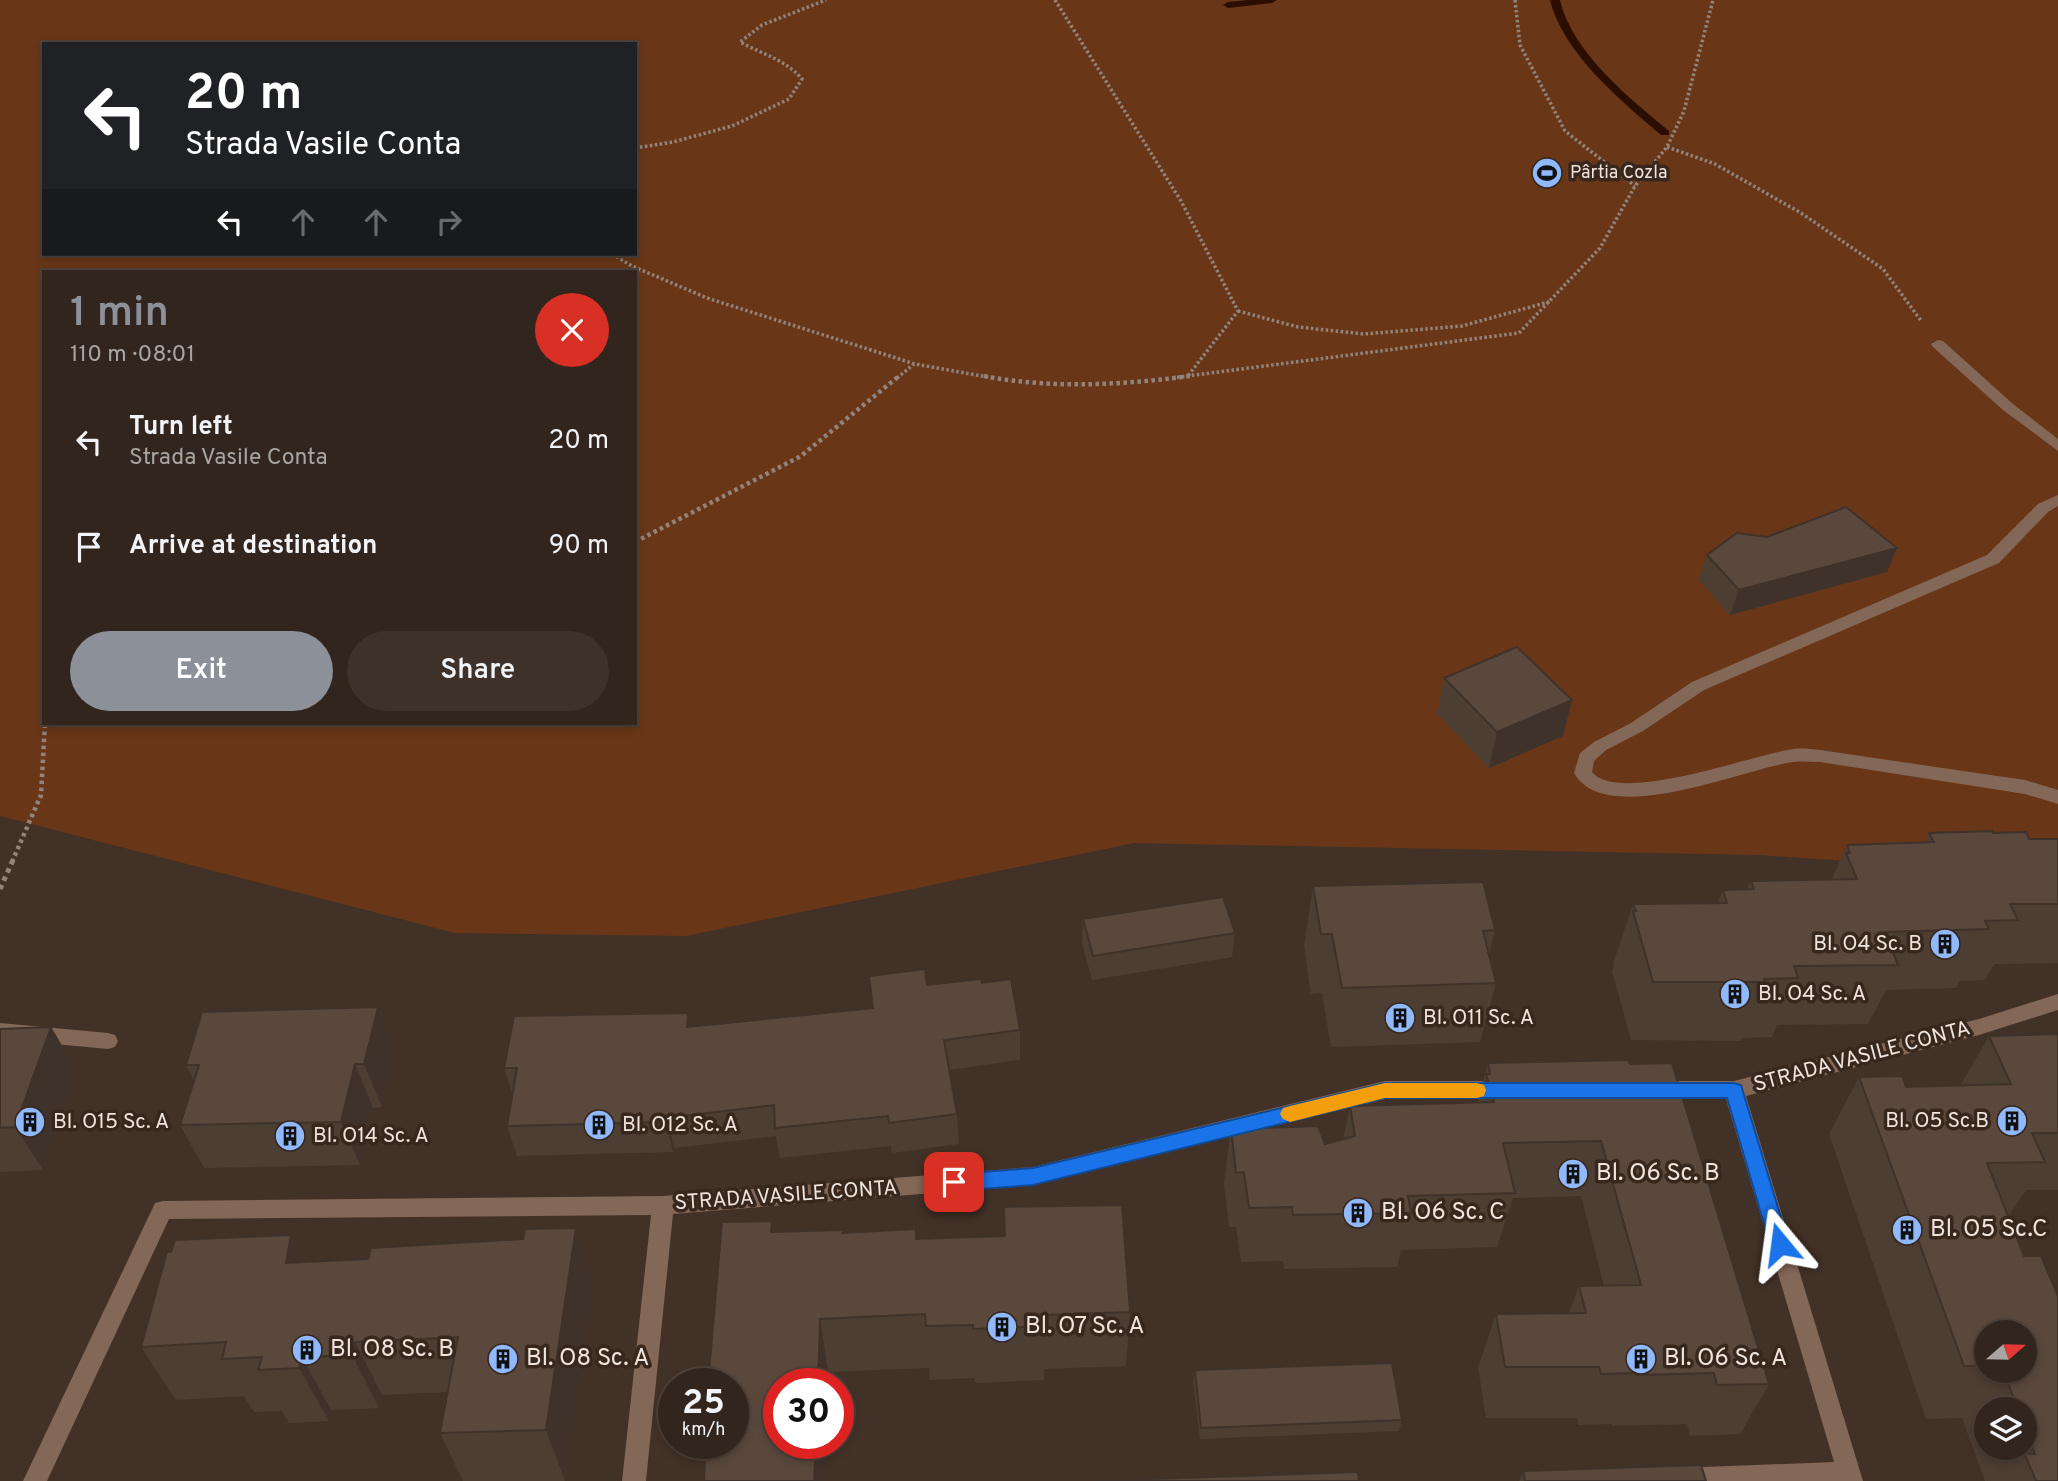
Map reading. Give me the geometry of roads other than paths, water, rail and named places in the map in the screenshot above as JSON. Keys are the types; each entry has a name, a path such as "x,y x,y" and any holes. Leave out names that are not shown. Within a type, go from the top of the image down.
{"street":[{"path":"1938,344 2008,408 2058,446"},
{"path":"2058,500 2043,508 1993,559 1698,686 1637,727 1600,746 1586,758 1583,773 1591,783 1603,788 1629,791 1661,787 1795,755 1820,756 2025,788 2058,797"},
{"name":"STRADA VASILE CONTA","path":"1636,1090 1734,1090 1966,1030 2058,1002"},
{"path":"0,1031 108,1041"},
{"name":"STRADA VASILE CONTA","path":"35,1481 163,1210 663,1205 1033,1176 1385,1090 1524,1090"},
{"path":"1652,1481 1849,1477 1734,1090"},
{"path":"634,1481 663,1205"}],"waterway":[{"path":"1228,5 1272,0"},
{"path":"1555,0 1568,33 1582,52 1617,90 1665,133"}],"place":[{"name":"Pârtia Cozla","path":"1547,173"},
{"name":"Bl. O4 Sc. B","path":"1945,944"},
{"name":"Bl. O4 Sc. A","path":"1735,994"},
{"name":"Bl. O11 Sc. A","path":"1400,1018"},
{"name":"Bl. O5 Sc.B","path":"2012,1121"},
{"name":"Bl. O15 Sc. A","path":"30,1122"},
{"name":"Bl. O12 Sc. A","path":"599,1125"},
{"name":"Bl. O14 Sc. A","path":"290,1136"},
{"name":"Bl. O6 Sc. B","path":"1573,1174"},
{"name":"Bl. O6 Sc. C","path":"1358,1213"},
{"name":"Bl. O5 Sc.C","path":"1907,1230"},
{"name":"Bl. O7 Sc. A","path":"1002,1327"},
{"name":"Bl. O8 Sc. B","path":"307,1350"},
{"name":"Bl. O8 Sc. A","path":"503,1359"},
{"name":"Bl. O6 Sc. A","path":"1641,1359"}]}
